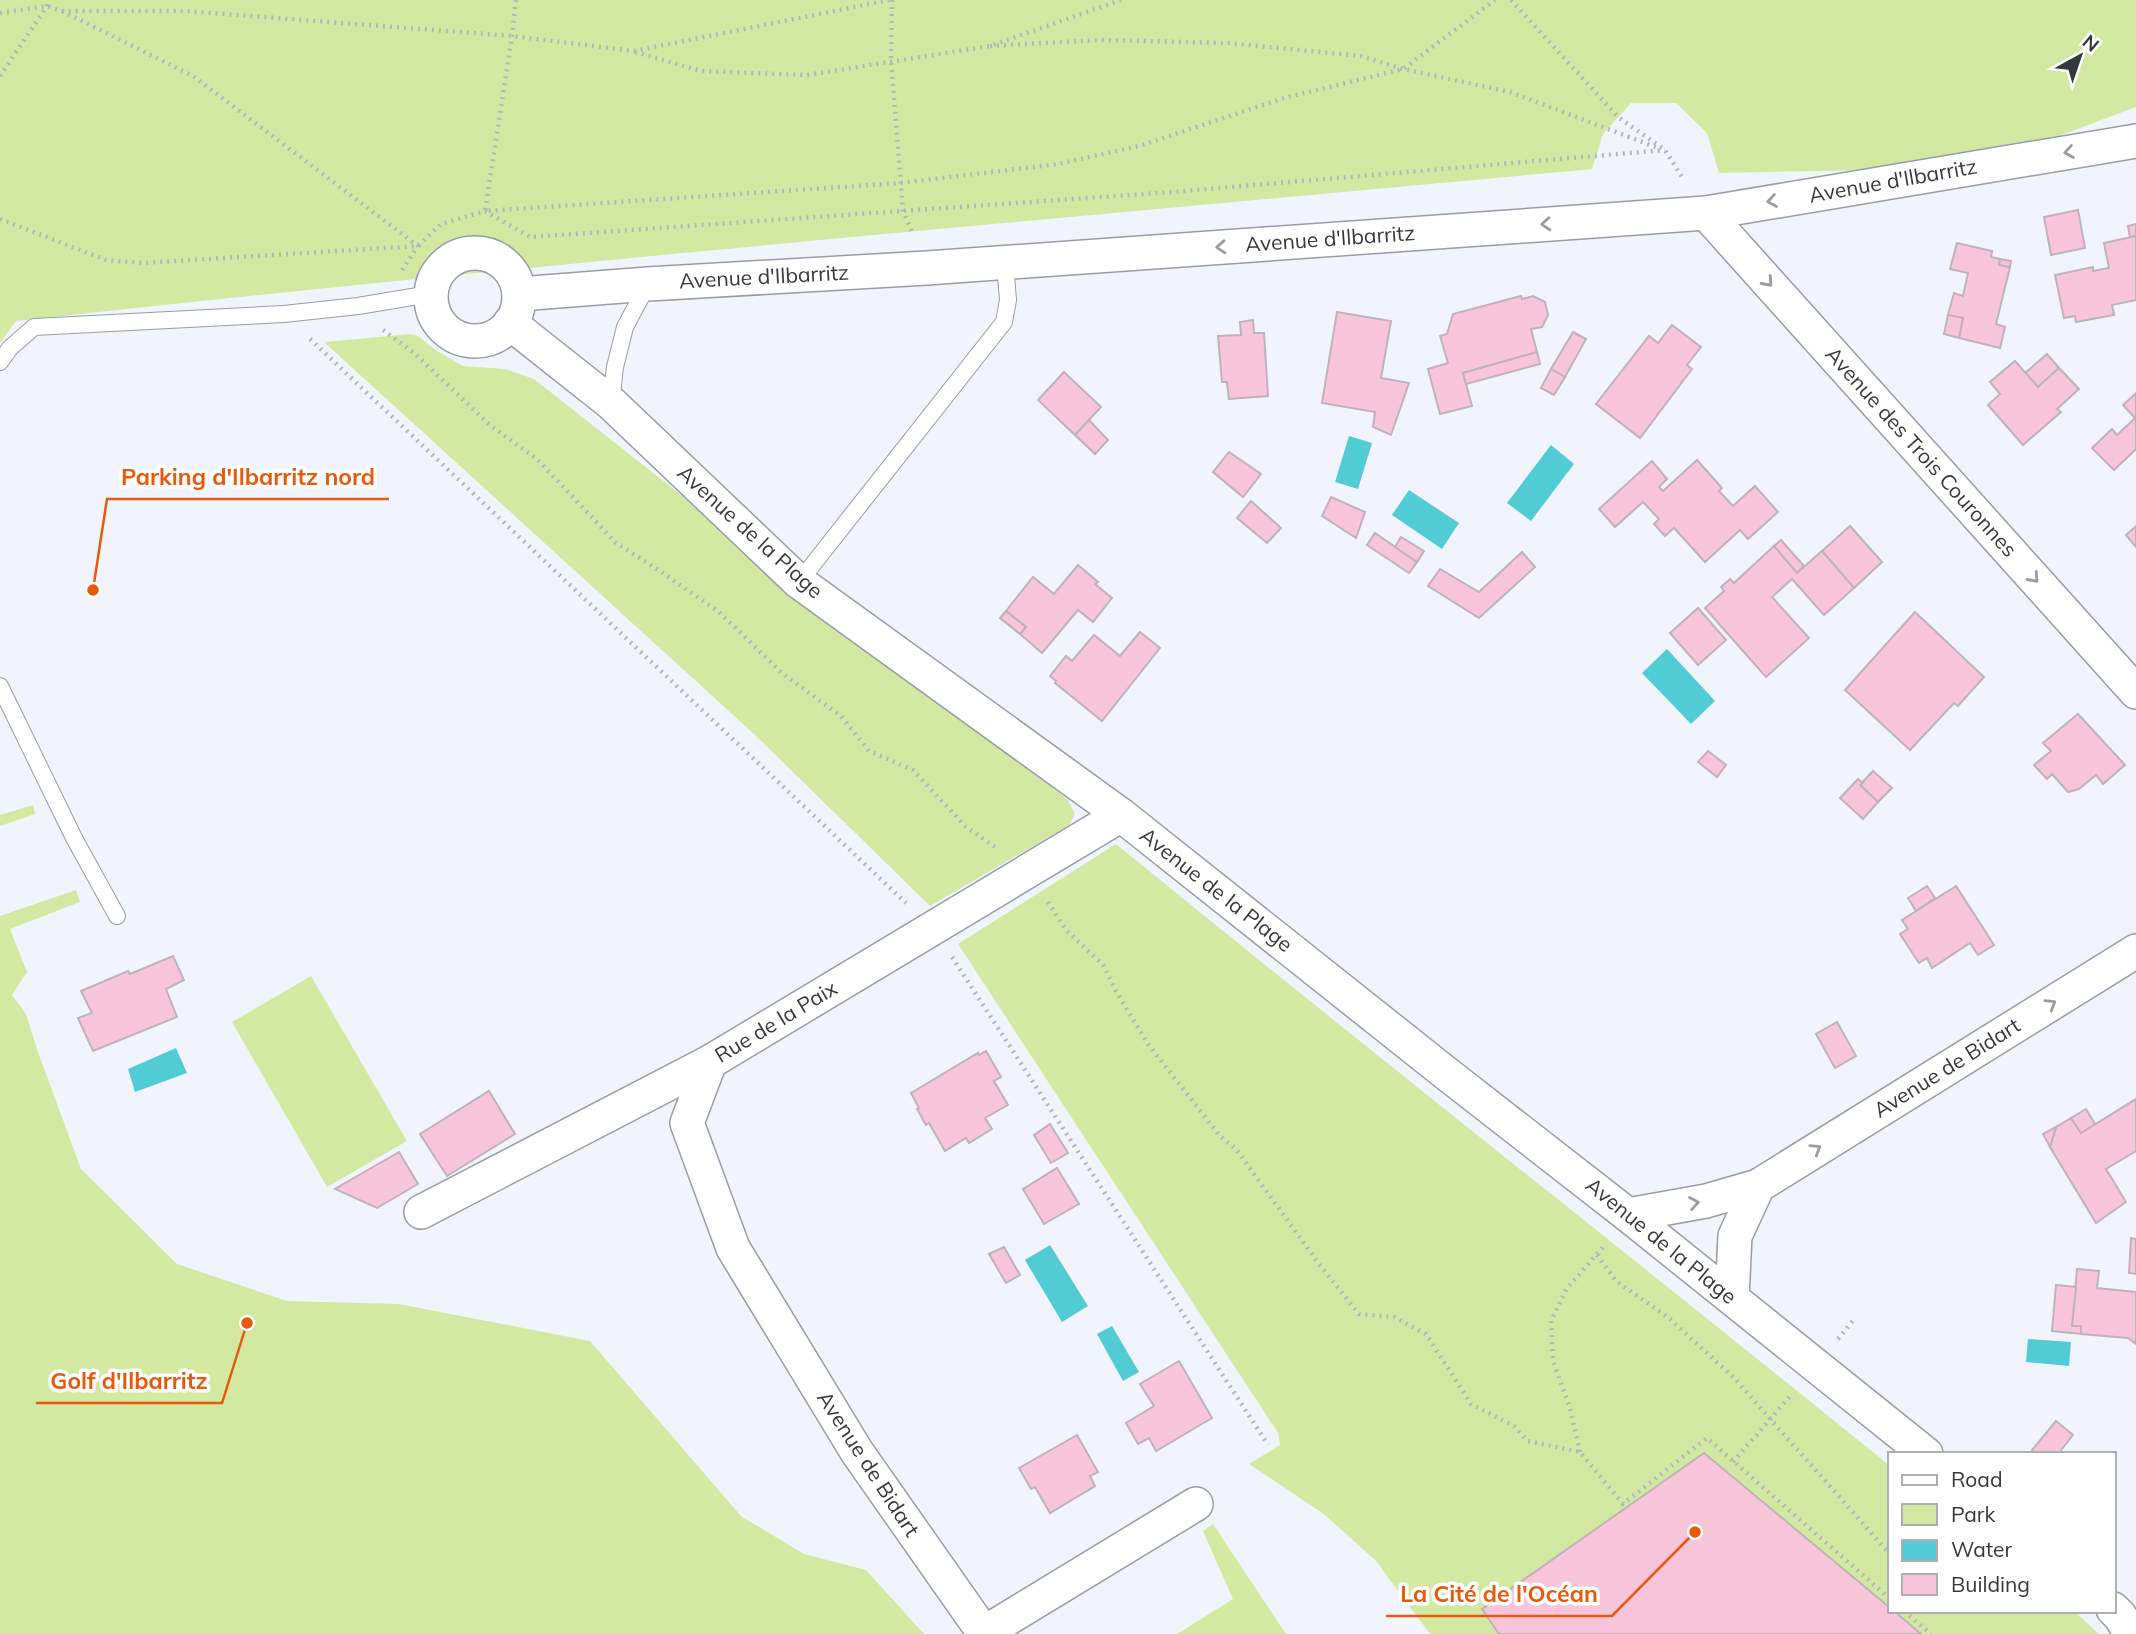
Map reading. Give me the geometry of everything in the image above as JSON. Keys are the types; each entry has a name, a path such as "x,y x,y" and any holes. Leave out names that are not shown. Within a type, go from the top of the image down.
{"street":[{"name":"Avenue d'Ilbarritz","path":"515,309 648,284 927,268 1706,213 2136,141"},
{"name":"Avenue des Trois Couronnes","path":"1706,213 2136,691"},
{"path":"482,253 496,258 507,267 515,279 515,309 505,330 492,338 478,342 463,340 449,333 439,323 432,309 430,294 438,273 453,258 482,253"},
{"name":"Avenue de la Plage","path":"515,309 799,582 1121,815 1447,1074 1629,1214 1924,1452"},
{"name":"Rue de la Paix","path":"421,1212 710,1062 1121,815"},
{"name":"Avenue de Bidart","path":"1629,1214 1706,1200 1758,1186 2136,951"},
{"name":"Avenue de Bidart","path":"710,1062 687,1122 733,1248 857,1452 984,1633 1196,1504"},
{"path":"1732,1298 1735,1236 1758,1186"},
{"path":"2115,1612 2131,1634"}],"lane":[{"path":"799,582 1004,323 1008,300 1005,262"},
{"path":"611,403 615,367 625,327 648,284"},
{"path":"0,362 10,348 34,327 284,314 358,306 430,294"},
{"path":"0,686 74,838 117,916"}],"path":[{"path":"485,211 516,0"},
{"path":"634,51 890,0 891,60 903,211 927,268"},
{"path":"990,46 1121,0"},
{"path":"398,276 418,246 441,224 485,211 901,183 1071,161 1139,146 1284,98 1404,69 1496,0"},
{"path":"1511,0 1618,117 1665,150 1706,213"},
{"path":"0,76 47,3"},
{"path":"0,13 47,3 193,76 418,246"},
{"path":"61,11 184,11 512,36 634,51 701,71 807,75 990,46 1100,40 1227,43 1361,56 1404,69 1510,92 1665,150"},
{"path":"485,211 530,237 1187,191 1665,150"},
{"path":"0,219 106,260 143,262 418,246"},
{"path":"284,314 933,927 1268,1445"},
{"path":"1580,1452 1570,1409 1553,1361 1551,1321 1567,1288 1629,1214"},
{"path":"1597,1255 1616,1280 1669,1318 1734,1378 1888,1552"},
{"path":"1623,1504 1707,1438 1888,1597"},
{"path":"1906,1613 1931,1634"}],"green space":[{"path":"0,0 2136,0 2136,107 1973,168 1719,173 1707,133 1676,103 1631,103 1603,134 1592,169 607,260 16,321 0,343"},
{"path":"410,334 418,336 463,366 505,369 534,379 1068,800 1075,814 1069,825 930,906 755,735 324,342"},
{"path":"33,805 35,814 0,826 0,815"},
{"path":"1116,844 1888,1464 1888,1613 2076,1613 2099,1634 1430,1634 1376,1561 1325,1515 1249,1464 1280,1445 1278,1433 958,944"},
{"path":"76,890 80,902 10,929 27,972 12,995 26,1014 81,1169 177,1264 287,1301 399,1304 590,1341 741,1516 804,1554 866,1570 924,1634 0,1634 0,916"},
{"path":"311,976 407,1141 327,1187 232,1022"},
{"path":"1213,1524 1286,1634 1177,1634 1233,1599 1203,1531"}],"water":[{"path":"1349,436 1372,443 1358,489 1335,482"},
{"path":"1551,445 1574,464 1531,521 1507,503"},
{"path":"1409,490 1459,523 1442,549 1392,515"},
{"path":"1667,649 1715,701 1691,724 1642,673"},
{"path":"176,1048 187,1073 135,1092 128,1069"},
{"path":"1050,1245 1088,1306 1062,1322 1025,1260"},
{"path":"1112,1326 1139,1372 1123,1381 1097,1334"},
{"path":"2028,1339 2071,1342 2069,1366 2026,1362"}],"building":[{"path":"2078,210 2085,248 2051,255 2044,217"},
{"path":"2136,224 2136,236 2130,237 2128,226"},
{"path":"2136,236 2136,300 2112,305 2114,315 2076,322 2075,316 2064,318 2055,275 2093,267 2093,271 2109,268 2104,243"},
{"path":"1957,243 1992,251 1991,257 2000,259 1999,265 2010,267 1996,324 2005,327 2000,348 1959,338 1963,318 1948,315 1954,293 1963,296 1968,273 1950,269"},
{"path":"2000,259 2011,261 2010,267 1999,265"},
{"path":"1521,296 1522,299 1533,296 1545,302 1548,315 1542,327 1531,329 1537,352 1463,373 1472,406 1440,414 1428,369 1448,363 1440,336 1447,334 1453,314"},
{"path":"1337,312 1391,321 1381,378 1409,383 1391,435 1373,427 1375,412 1322,403"},
{"path":"1948,315 1963,318 1959,338 1944,334"},
{"path":"1253,320 1254,333 1264,333 1268,396 1229,399 1227,382 1222,382 1218,336 1241,335 1240,322"},
{"path":"1672,325 1701,347 1687,365 1692,369 1640,438 1596,404 1649,336 1658,343"},
{"path":"1573,332 1586,339 1565,377 1551,369"},
{"path":"1537,352 1540,364 1466,384 1463,373"},
{"path":"2047,354 2059,368 2038,387 2025,373"},
{"path":"2015,361 2038,387 2059,368 2079,389 2057,409 2061,412 2023,445 1988,405 2000,394 1990,382"},
{"path":"1551,369 1565,377 1554,395 1541,388"},
{"path":"1064,372 1101,407 1075,435 1038,400"},
{"path":"2136,393 2136,449 2114,470 2092,448 2112,429 2117,435 2135,418 2123,405"},
{"path":"1089,420 1108,440 1095,454 1075,435"},
{"path":"1229,452 1261,474 1243,497 1213,472"},
{"path":"1697,460 1722,488 1719,491 1733,506 1755,486 1778,512 1748,539 1740,530 1705,562 1674,528 1665,536 1654,524 1659,519 1643,502 1615,527 1599,509 1652,461 1667,479 1659,487 1663,491"},
{"path":"1331,497 1365,512 1356,538 1322,516"},
{"path":"1251,501 1281,528 1267,543 1237,518"},
{"path":"1850,526 1882,562 1854,588 1822,551"},
{"path":"2136,526 2136,547 2126,535"},
{"path":"1375,533 1417,562 1409,573 1367,545"},
{"path":"1401,537 1424,551 1417,562 1395,547"},
{"path":"1781,540 1804,566 1797,573 1774,546"},
{"path":"1774,546 1797,573 1822,551 1854,588 1824,615 1792,579 1772,597 1809,638 1766,677 1705,608 1724,591 1721,587 1730,579 1734,583"},
{"path":"1522,552 1535,567 1479,618 1428,586 1440,569 1479,592"},
{"path":"1078,565 1112,598 1093,622 1078,610 1042,653 1020,634 1026,627 1006,611 1033,577 1054,594"},
{"path":"1698,608 1726,640 1698,665 1670,633"},
{"path":"1006,611 1026,627 1020,634 1000,618"},
{"path":"1915,612 1984,677 1958,706 1954,703 1910,750 1845,690"},
{"path":"1140,632 1160,648 1102,721 1050,676 1066,656 1072,661 1094,635 1120,656"},
{"path":"2078,714 2125,765 2103,784 2096,775 2079,789 2068,792 2052,774 2047,779 2034,765 2051,751 2043,743"},
{"path":"1708,751 1726,765 1717,777 1698,762"},
{"path":"1873,771 1892,788 1878,802 1860,785"},
{"path":"1858,779 1863,783 1860,785 1878,802 1863,819 1840,798"},
{"path":"1927,886 1935,898 1916,911 1908,898"},
{"path":"1956,886 1994,945 1978,955 1970,943 1932,968 1927,958 1919,963 1900,934 1908,929 1902,920"},
{"path":"173,956 184,980 166,989 177,1017 93,1051 78,1018 92,1013 81,991"},
{"path":"1837,1022 1856,1056 1835,1068 1816,1034"},
{"path":"986,1051 1001,1077 994,1081 1008,1105 985,1118 992,1129 969,1143 966,1138 945,1151 929,1123 926,1125 911,1093 978,1053 979,1055"},
{"path":"489,1091 515,1134 447,1176 420,1134"},
{"path":"2136,1099 2136,1151 2106,1169 2126,1202 2096,1223 2050,1147 2056,1127 2071,1118 2081,1133"},
{"path":"2086,1109 2095,1124 2081,1133 2071,1118"},
{"path":"1050,1124 1068,1153 1051,1163 1034,1135"},
{"path":"2056,1127 2050,1147 2043,1134"},
{"path":"399,1152 418,1184 377,1208 335,1189"},
{"path":"1057,1168 1079,1204 1044,1224 1023,1189"},
{"path":"2131,1238 2136,1239 2136,1274 2129,1273"},
{"path":"1004,1247 1020,1275 1006,1283 989,1254"},
{"path":"2077,1269 2099,1271 2097,1288 2136,1292 2136,1344 2128,1338 2081,1334 2081,1326 2072,1326"},
{"path":"2056,1285 2076,1287 2072,1326 2081,1326 2081,1334 2052,1331"},
{"path":"1179,1361 1212,1418 1156,1451 1149,1438 1138,1444 1126,1423 1154,1406 1140,1384"},
{"path":"2056,1421 2073,1435 2060,1452 2032,1450"},
{"path":"1077,1435 1098,1472 1090,1476 1095,1486 1050,1513 1035,1487 1031,1489 1019,1468"},
{"path":"1704,1453 1888,1606 1888,1613 1896,1613 1921,1634 1499,1634 1482,1609"}],"place":[{"name":"Parking d'Ilbarritz nord","path":"93,590"},
{"name":"Golf d'Ilbarritz","path":"247,1323"},
{"name":"La Cité de l'Océan","path":"1695,1532"}]}
